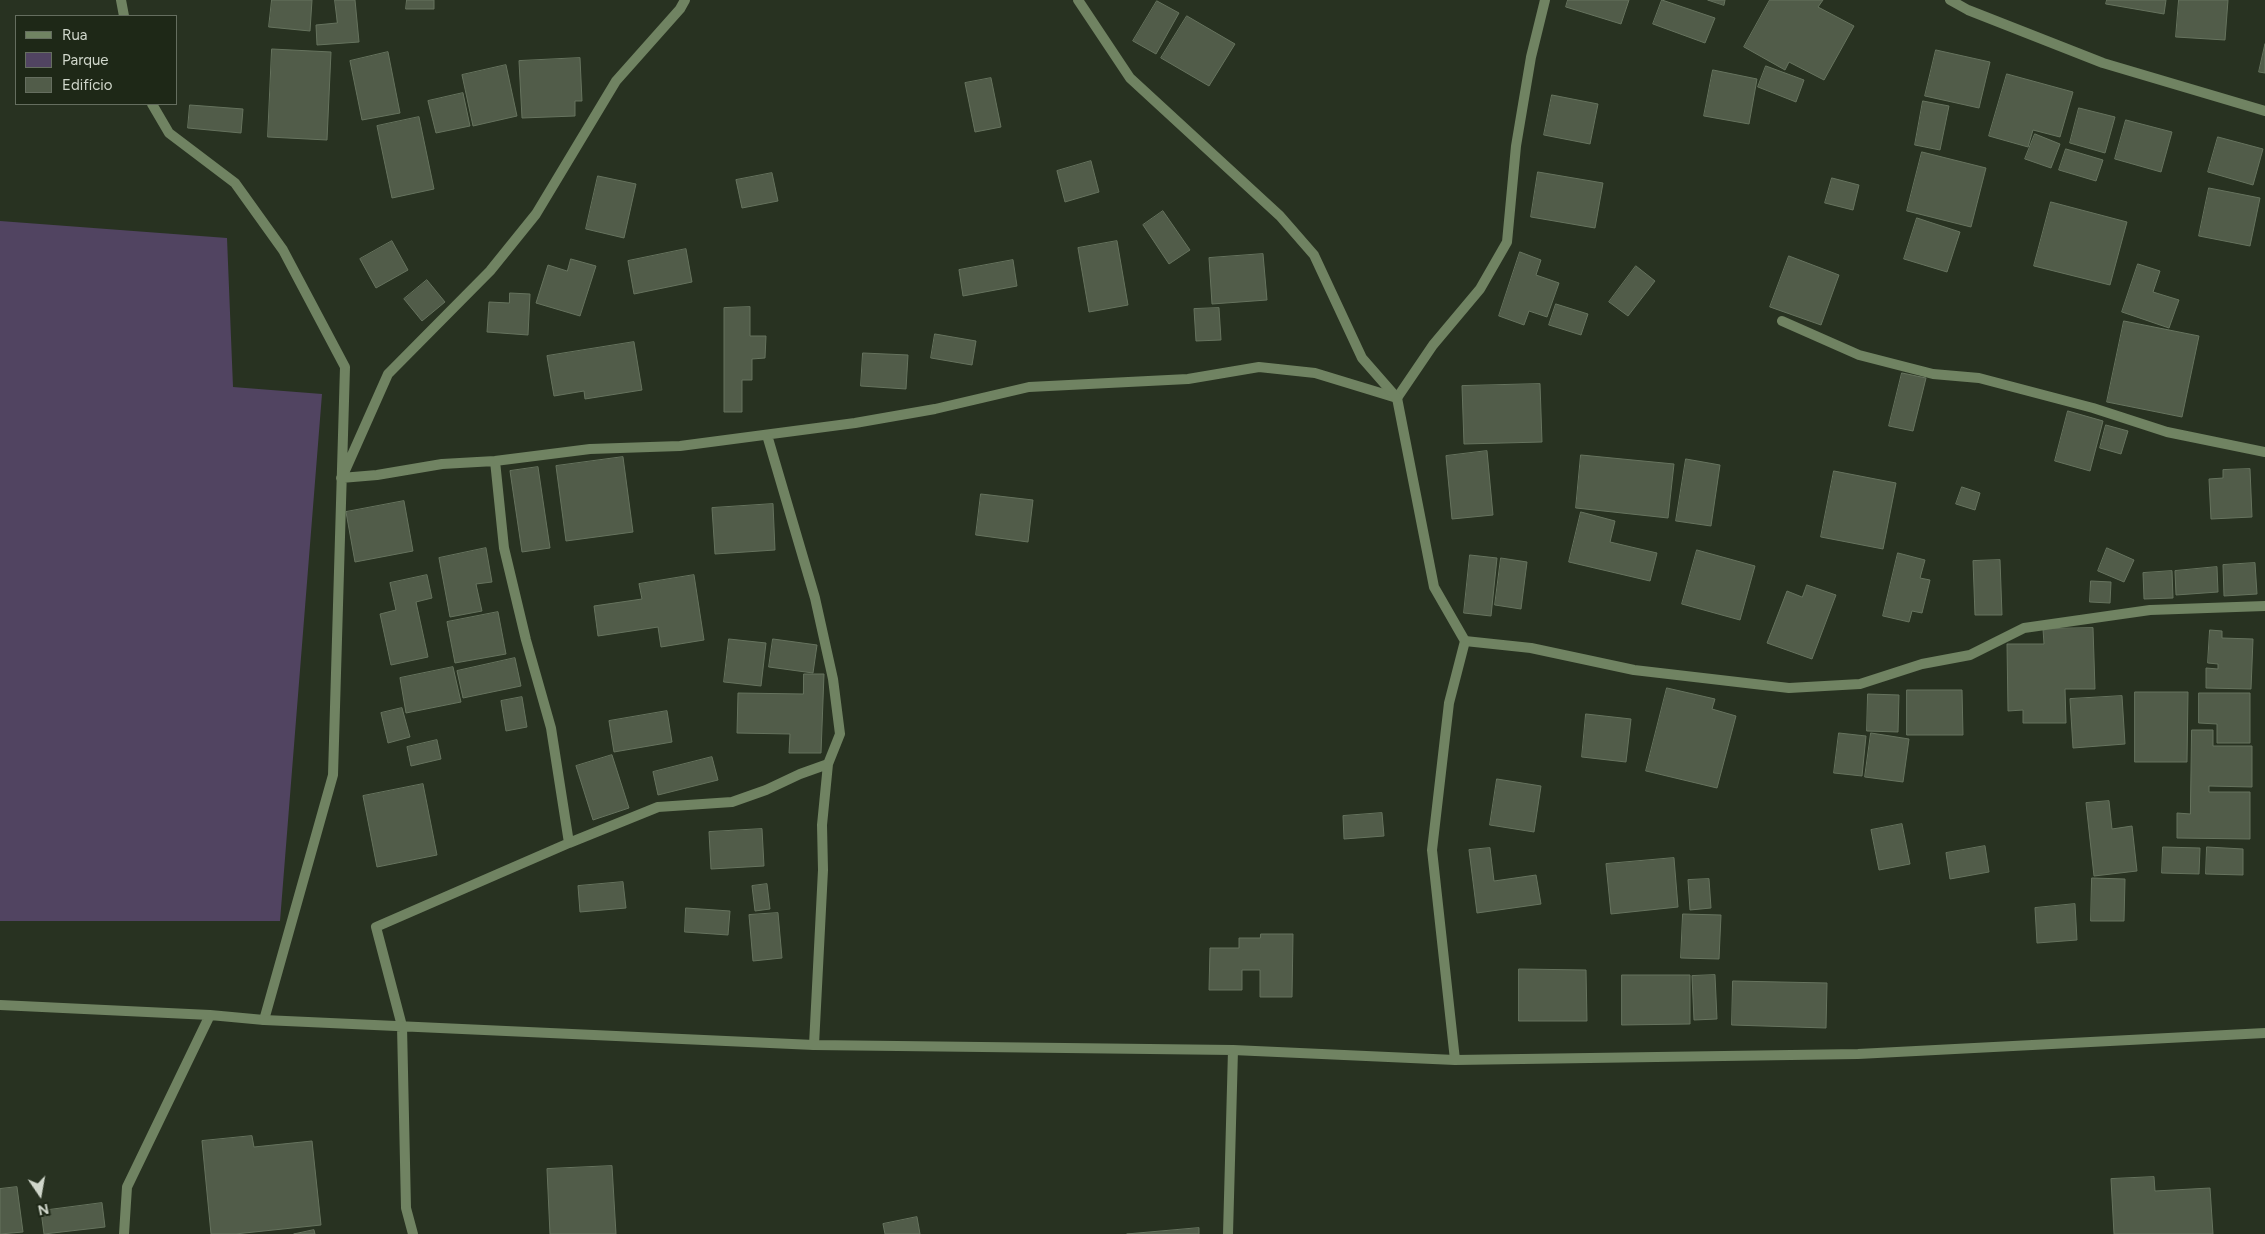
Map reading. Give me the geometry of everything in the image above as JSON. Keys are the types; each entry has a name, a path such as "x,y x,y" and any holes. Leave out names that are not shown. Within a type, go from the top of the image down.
{"street":[{"path":"121,0 124,15"},
{"path":"341,478 388,374 496,264 536,214 616,82 680,9 684,0"},
{"path":"1078,0 1130,78 1280,216 1314,255 1362,358 1397,398 1434,587 1465,641 1449,703 1432,850 1455,1060"},
{"path":"1397,398 1433,345 1480,289 1507,242 1518,138 1531,57 1545,0"},
{"path":"1950,0 1968,10 2103,63 2265,111"},
{"path":"153,105 169,133 235,184 283,250 345,367 333,775 264,1020"},
{"path":"1782,321 1859,355 1933,374 1979,378 2093,408 2167,432 2265,452"},
{"path":"341,478 376,475 442,464 495,461 590,449 680,446 854,423 917,412 1029,387 1188,378 1259,367 1315,373 1397,398"},
{"path":"767,435 815,598 834,679 840,734 828,764 822,825 822,870 814,1045"},
{"path":"495,461 504,548 526,640 551,728 569,842"},
{"path":"1465,641 1531,648 1634,670 1789,688 1860,684 1922,664 1970,656 2024,628 2150,610 2265,606"},
{"path":"413,1234 406,1208 402,1026 376,927 569,842 658,807 732,802 828,764"},
{"path":"0,1005 210,1015 264,1020 814,1045 1233,1050 1455,1060 1858,1054 2265,1033"},
{"path":"124,1234 126,1188 210,1015"},
{"path":"1228,1234 1233,1050"}],"green space":[{"path":"0,221 227,238 233,387 322,394 280,921 0,921"}],"building":[{"path":"272,0 312,0 310,31 269,27"},
{"path":"335,0 355,0 359,42 317,45 316,25 337,23"},
{"path":"407,0 434,0 434,9 406,9"},
{"path":"1568,0 1629,0 1621,24 1566,7"},
{"path":"1662,0 1715,18 1705,43 1653,24"},
{"path":"1708,0 1725,0 1724,5"},
{"path":"1770,0 1823,0 1818,7 1854,26 1824,80 1789,62 1785,70 1744,47"},
{"path":"2107,0 2166,0 2164,14 2106,4"},
{"path":"2179,0 2228,0 2225,40 2176,37"},
{"path":"1157,1 1179,13 1156,54 1133,41"},
{"path":"1187,16 1235,44 1209,86 1161,58"},
{"path":"2265,44 2265,73 2259,72"},
{"path":"272,49 331,52 327,140 268,137"},
{"path":"1936,50 1990,62 1979,108 1925,96"},
{"path":"388,52 400,113 362,120 350,61"},
{"path":"580,58 582,101 575,101 575,116 522,118 519,61"},
{"path":"506,65 517,116 473,126 462,75"},
{"path":"1766,66 1804,80 1796,102 1758,87"},
{"path":"1713,70 1757,79 1749,124 1704,116"},
{"path":"2007,74 2073,92 2060,137 2033,130 2028,147 1989,136"},
{"path":"991,78 1001,127 975,132 965,83"},
{"path":"463,93 470,126 436,133 428,101"},
{"path":"1552,95 1598,104 1590,144 1544,135"},
{"path":"1923,101 1949,106 1940,150 1915,145"},
{"path":"190,105 243,109 241,133 188,128"},
{"path":"2079,108 2115,117 2105,153 2070,143"},
{"path":"419,117 434,189 392,198 377,126"},
{"path":"2126,120 2172,132 2161,172 2115,159"},
{"path":"2035,134 2060,144 2051,168 2025,159"},
{"path":"2218,137 2263,149 2253,185 2208,172"},
{"path":"2066,149 2103,160 2096,181 2059,170"},
{"path":"1922,152 1986,168 1971,227 1907,211"},
{"path":"1091,161 1099,192 1065,202 1057,171"},
{"path":"1538,172 1603,183 1595,228 1531,217"},
{"path":"772,173 778,201 742,208 736,180"},
{"path":"598,176 636,184 624,238 586,229"},
{"path":"1832,178 1859,185 1853,210 1825,203"},
{"path":"2209,188 2260,198 2250,246 2199,236"},
{"path":"2051,202 2127,222 2110,285 2034,266"},
{"path":"1163,211 1190,250 1169,264 1143,225"},
{"path":"1917,218 1960,232 1947,272 1904,259"},
{"path":"392,241 408,270 376,288 360,259"},
{"path":"1117,241 1128,305 1089,312 1078,248"},
{"path":"686,249 692,282 634,294 628,261"},
{"path":"1520,252 1541,260 1536,275 1559,283 1547,317 1529,311 1524,325 1499,316"},
{"path":"1263,254 1267,300 1212,304 1209,258"},
{"path":"1789,256 1839,275 1821,325 1770,307"},
{"path":"571,259 596,266 580,316 536,303 548,265 567,271"},
{"path":"1013,260 1017,286 963,296 959,270"},
{"path":"2138,264 2160,271 2153,292 2179,300 2169,328 2122,312"},
{"path":"1636,266 1655,281 1628,316 1609,302"},
{"path":"427,280 445,302 422,321 404,299"},
{"path":"510,293 530,294 528,335 487,332 489,302 509,303"},
{"path":"1556,304 1588,314 1581,335 1549,325"},
{"path":"750,307 750,336 766,336 765,358 752,359 752,380 742,380 742,412 724,412 724,308"},
{"path":"1219,308 1221,340 1196,341 1194,309"},
{"path":"2124,321 2199,336 2182,417 2107,402"},
{"path":"935,334 976,341 972,365 931,358"},
{"path":"634,342 642,390 585,399 584,391 554,396 547,356"},
{"path":"863,353 908,355 906,389 861,386"},
{"path":"1902,373 1926,378 1913,431 1889,426"},
{"path":"1540,384 1542,442 1464,444 1462,386"},
{"path":"2068,411 2103,421 2090,471 2055,461"},
{"path":"2106,425 2128,431 2121,454 2100,448"},
{"path":"1487,451 1493,515 1452,519 1446,456"},
{"path":"1581,455 1674,464 1668,518 1576,508"},
{"path":"623,457 633,532 566,541 556,466"},
{"path":"1686,459 1720,465 1711,526 1676,521"},
{"path":"538,467 550,548 522,552 510,471"},
{"path":"2250,469 2252,517 2211,519 2209,479 2223,478 2223,470"},
{"path":"1834,471 1896,483 1883,549 1821,537"},
{"path":"1962,487 1980,493 1975,510 1956,504"},
{"path":"981,494 1033,500 1028,542 976,535"},
{"path":"404,501 413,551 355,562 346,512"},
{"path":"773,504 775,550 715,554 712,508"},
{"path":"1581,512 1615,521 1610,542 1657,553 1650,581 1569,562"},
{"path":"486,548 492,582 476,584 482,611 450,617 439,558"},
{"path":"2107,548 2134,560 2124,582 2098,571"},
{"path":"1697,550 1755,566 1740,620 1682,604"},
{"path":"1898,553 1925,560 1920,578 1930,580 1922,613 1912,611 1909,622 1883,616"},
{"path":"1470,555 1497,558 1491,616 1464,613"},
{"path":"1501,558 1527,562 1521,609 1495,605"},
{"path":"2000,560 2002,615 1975,615 1973,561"},
{"path":"2255,563 2257,594 2224,596 2223,565"},
{"path":"2217,567 2218,592 2176,595 2175,571"},
{"path":"2172,571 2173,598 2144,599 2143,573"},
{"path":"427,575 432,598 416,602 428,657 391,665 380,614 396,610 390,583"},
{"path":"694,575 704,640 661,647 658,627 598,636 594,606 642,599 639,584"},
{"path":"2091,581 2111,582 2110,603 2090,602"},
{"path":"1807,585 1836,595 1812,659 1767,643 1787,591 1802,597"},
{"path":"498,612 506,654 455,663 447,622"},
{"path":"2093,628 2095,689 2065,689 2066,723 2023,723 2023,710 2008,711 2007,644 2044,644 2043,629"},
{"path":"2210,630 2222,631 2222,638 2253,639 2251,689 2206,688 2206,668 2218,669 2218,664 2208,663"},
{"path":"729,639 766,643 761,686 724,682"},
{"path":"773,639 817,645 813,673 769,667"},
{"path":"515,658 521,686 463,698 457,671"},
{"path":"453,667 461,702 406,713 400,678"},
{"path":"804,674 824,674 821,753 789,753 790,734 737,733 738,693 803,694"},
{"path":"1667,688 1715,699 1712,709 1736,716 1717,788 1646,771"},
{"path":"1907,690 1962,690 1963,735 1907,735"},
{"path":"2135,692 2188,692 2187,762 2135,762"},
{"path":"2199,693 2250,693 2250,743 2217,743 2217,724 2199,723"},
{"path":"1868,694 1899,695 1898,732 1867,731"},
{"path":"2122,696 2125,744 2073,748 2070,699"},
{"path":"522,697 527,727 506,731 501,701"},
{"path":"402,708 410,737 388,743 381,713"},
{"path":"667,711 672,742 614,752 609,721"},
{"path":"1586,714 1631,719 1626,762 1582,757"},
{"path":"2192,730 2213,730 2213,746 2252,746 2252,787 2209,786 2209,792 2250,792 2250,839 2177,838 2177,813 2190,814"},
{"path":"1839,733 1866,736 1862,776 1834,773"},
{"path":"1871,733 1909,739 1903,782 1865,777"},
{"path":"437,740 441,759 411,766 407,747"},
{"path":"612,755 629,808 593,820 576,766"},
{"path":"712,757 718,780 658,795 653,772"},
{"path":"1497,779 1541,786 1534,832 1490,825"},
{"path":"423,784 437,855 377,867 363,796"},
{"path":"2109,801 2112,829 2132,826 2137,871 2094,876 2086,803"},
{"path":"1382,813 1384,836 1344,839 1343,816"},
{"path":"1902,824 1910,864 1879,870 1871,830"},
{"path":"762,829 764,866 711,869 709,832"},
{"path":"1985,846 1989,872 1950,879 1946,853"},
{"path":"2163,847 2200,848 2199,874 2162,873"},
{"path":"2207,847 2243,849 2243,875 2206,874"},
{"path":"1490,848 1494,881 1536,875 1541,904 1477,913 1469,850"},
{"path":"1674,858 1678,907 1611,914 1606,864"},
{"path":"2092,878 2125,879 2124,921 2091,921"},
{"path":"1709,879 1711,908 1690,910 1688,880"},
{"path":"623,882 626,908 580,912 578,886"},
{"path":"767,884 770,909 755,911 752,886"},
{"path":"2075,904 2077,940 2037,943 2035,908"},
{"path":"686,908 730,911 728,935 685,932"},
{"path":"778,913 782,958 753,961 749,915"},
{"path":"1683,914 1721,915 1719,959 1681,958"},
{"path":"1261,934 1293,934 1292,997 1260,997 1260,970 1242,970 1242,990 1209,990 1210,948 1239,948 1239,938 1260,938"},
{"path":"1519,969 1586,970 1587,1021 1519,1021"},
{"path":"1622,975 1690,975 1690,1024 1622,1025"},
{"path":"1715,975 1717,1019 1694,1020 1692,976"},
{"path":"1733,981 1827,983 1826,1028 1732,1025"},
{"path":"252,1136 254,1147 312,1141 321,1225 235,1234 211,1234 202,1141"},
{"path":"612,1166 616,1234 550,1234 547,1169"},
{"path":"2154,1177 2155,1191 2210,1188 2213,1234 2114,1234 2111,1179"},
{"path":"17,1187 23,1232 0,1234 0,1189"},
{"path":"102,1203 105,1227 44,1234 41,1211"},
{"path":"917,1217 920,1234 885,1234 883,1224"},
{"path":"1199,1228 1199,1234 1127,1234"},
{"path":"314,1230 315,1234 294,1234"}]}
